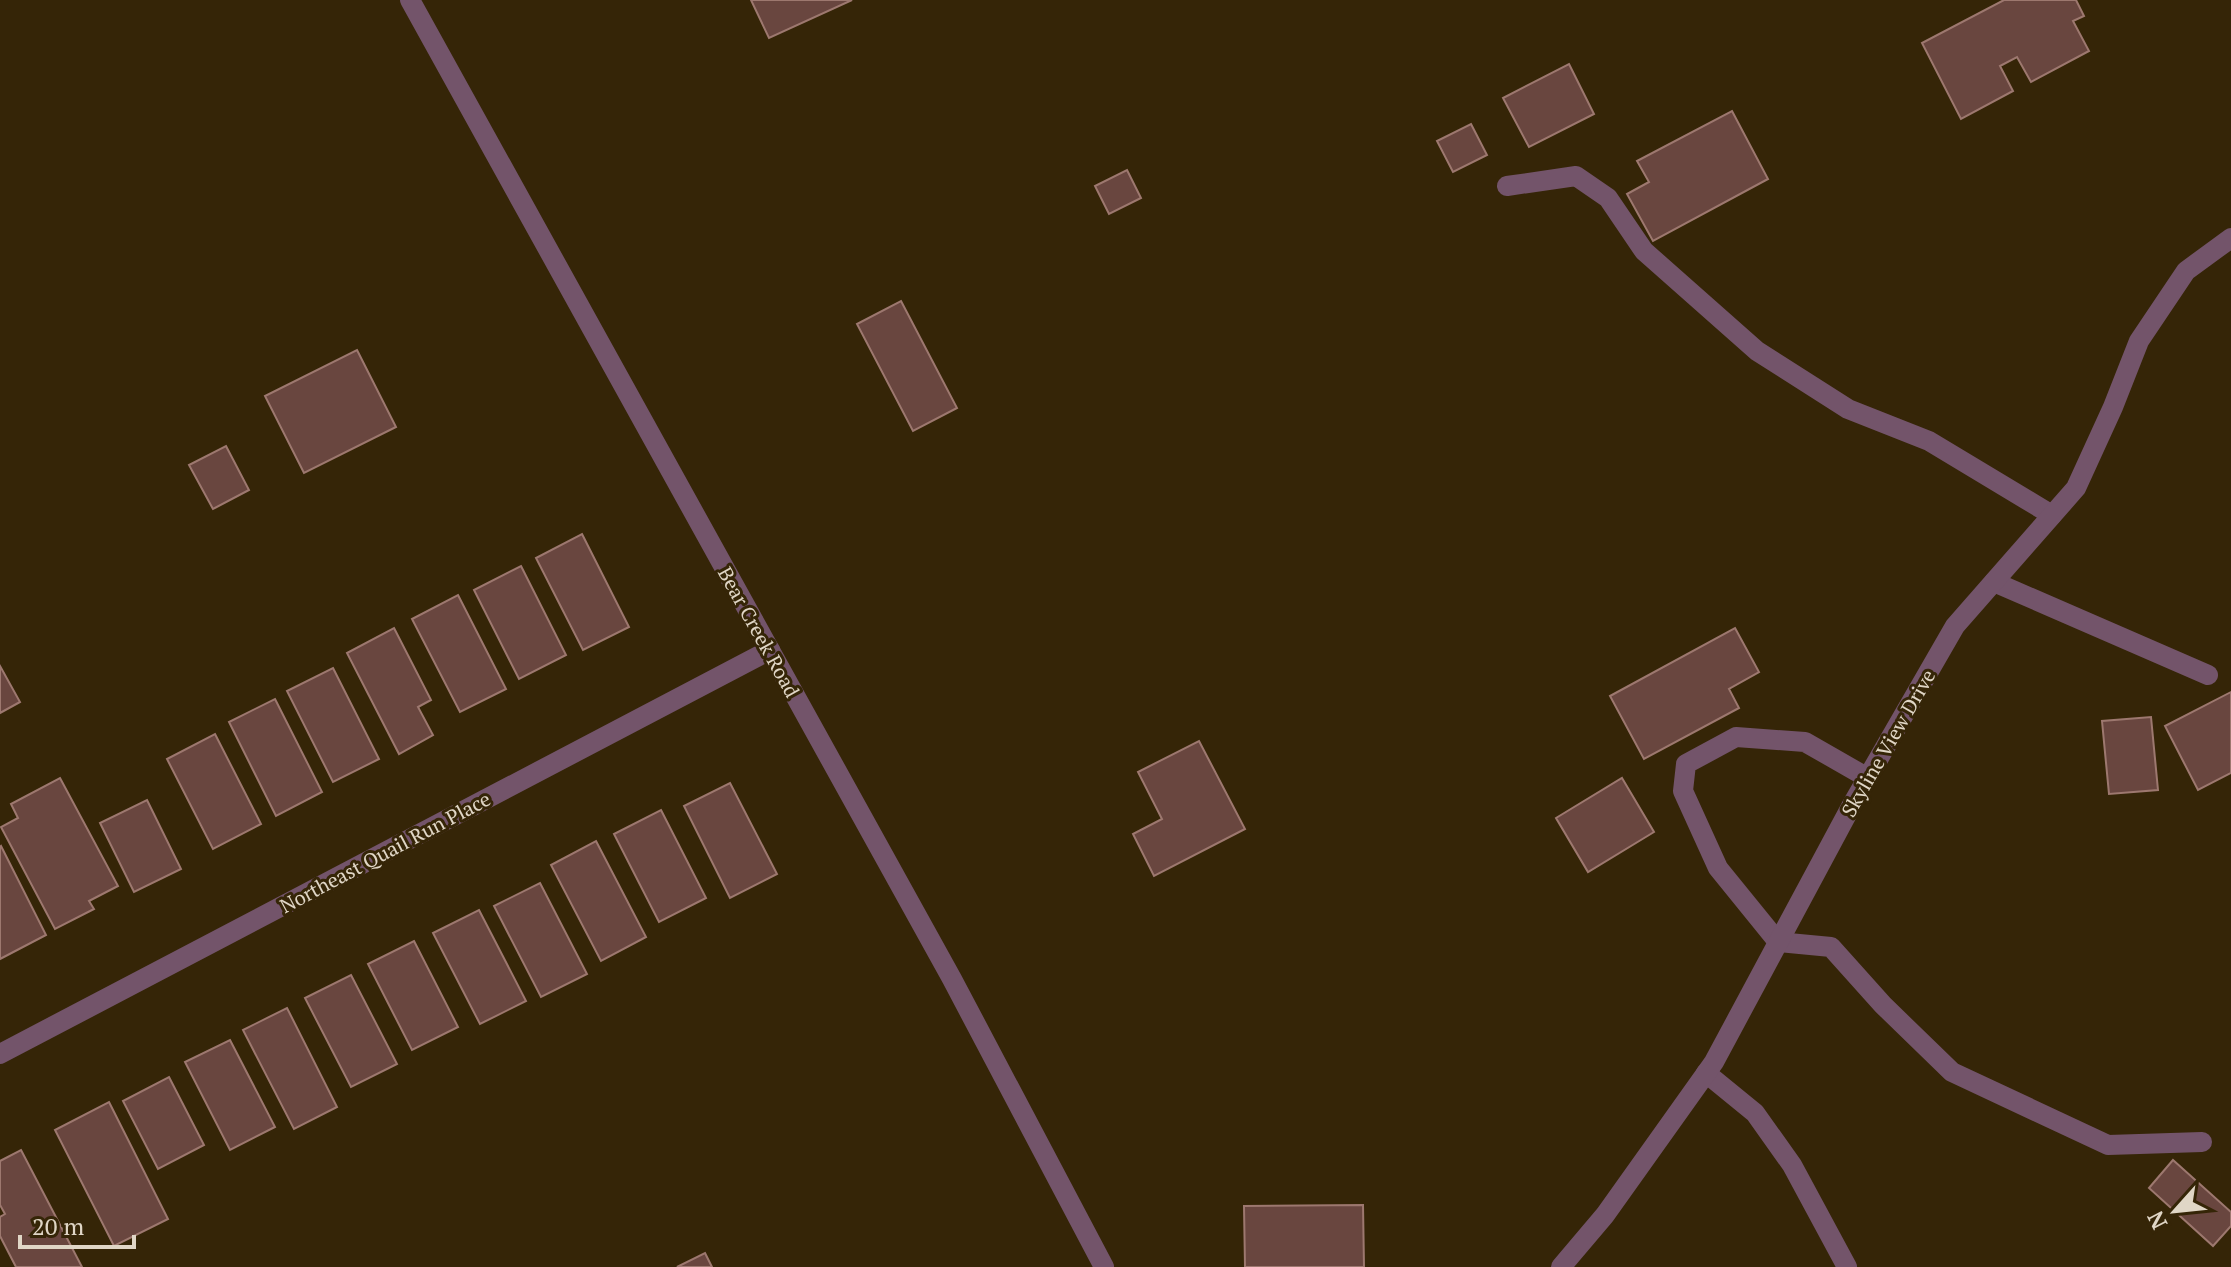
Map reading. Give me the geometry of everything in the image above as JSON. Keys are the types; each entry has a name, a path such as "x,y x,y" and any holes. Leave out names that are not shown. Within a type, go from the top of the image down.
{"street":[{"name":"Bear Creek Road","path":"410,0 952,979 1104,1267"},
{"path":"1507,186 1576,176 1608,198 1644,251 1757,351 1848,409 1929,441 2052,515"},
{"name":"Skyline View Drive","path":"1561,1267 1605,1215 1706,1073 1955,626 2076,488 2139,341 2186,271 2230,240"},
{"path":"1994,582 2208,675"},
{"name":"Northeast Quail Run Place","path":"0,1054 770,650"},
{"path":"1868,778 1805,742 1736,737 1686,764 1683,791 1718,868 1778,942 1831,947 1883,1005 1952,1072 2108,1145 2202,1142"},
{"path":"1706,1073 1755,1113 1792,1165 1847,1267"}],"building":[{"path":"751,0 852,0 769,38"},
{"path":"2004,0 2076,0 2084,16 2073,21 2089,51 2031,82 2017,57 2000,66 2013,91 1961,119 1922,43"},
{"path":"1569,64 1594,114 1529,147 1503,98"},
{"path":"1732,111 1768,179 1653,241 1627,194 1649,182 1637,161"},
{"path":"1471,124 1487,155 1453,172 1437,141"},
{"path":"1127,170 1141,198 1109,214 1095,186"},
{"path":"901,301 957,408 913,431 857,324"},
{"path":"357,350 396,427 304,473 265,396"},
{"path":"226,446 249,490 213,509 189,465"},
{"path":"582,534 629,627 583,650 536,558"},
{"path":"521,566 566,655 519,679 474,590"},
{"path":"458,595 506,689 460,712 412,619"},
{"path":"394,628 431,700 418,707 433,735 399,754 347,653"},
{"path":"1735,628 1759,672 1729,689 1739,708 1644,759 1610,696"},
{"path":"0,666 20,702 0,713"},
{"path":"333,668 379,759 333,782 287,691"},
{"path":"2231,692 2231,773 2198,790 2165,726"},
{"path":"275,699 322,792 276,816 229,722"},
{"path":"2151,717 2158,790 2109,794 2102,721"},
{"path":"215,734 261,824 213,849 167,759"},
{"path":"1199,741 1245,829 1154,876 1133,834 1162,819 1138,772"},
{"path":"60,778 118,886 89,901 94,909 55,929 1,827 18,818 11,804"},
{"path":"1622,778 1654,832 1588,872 1556,818"},
{"path":"730,783 777,874 730,898 684,806"},
{"path":"147,800 181,869 134,892 100,823"},
{"path":"661,810 706,898 659,922 614,834"},
{"path":"596,841 646,937 601,961 551,865"},
{"path":"0,847 46,935 0,959"},
{"path":"540,883 587,974 541,997 494,906"},
{"path":"479,910 526,1001 480,1024 433,933"},
{"path":"414,941 458,1027 412,1050 368,964"},
{"path":"351,975 397,1064 351,1087 305,998"},
{"path":"287,1008 337,1107 294,1129 243,1030"},
{"path":"230,1040 275,1127 230,1150 185,1062"},
{"path":"169,1077 204,1145 158,1169 123,1101"},
{"path":"109,1102 168,1219 114,1246 55,1130"},
{"path":"21,1150 82,1267 16,1267 0,1236 0,1217 5,1214 0,1205 0,1161"},
{"path":"2173,1160 2231,1212 2231,1226 2213,1246 2149,1188"},
{"path":"1363,1205 1364,1267 1245,1267 1244,1206"},
{"path":"705,1253 712,1267 677,1267"}]}
